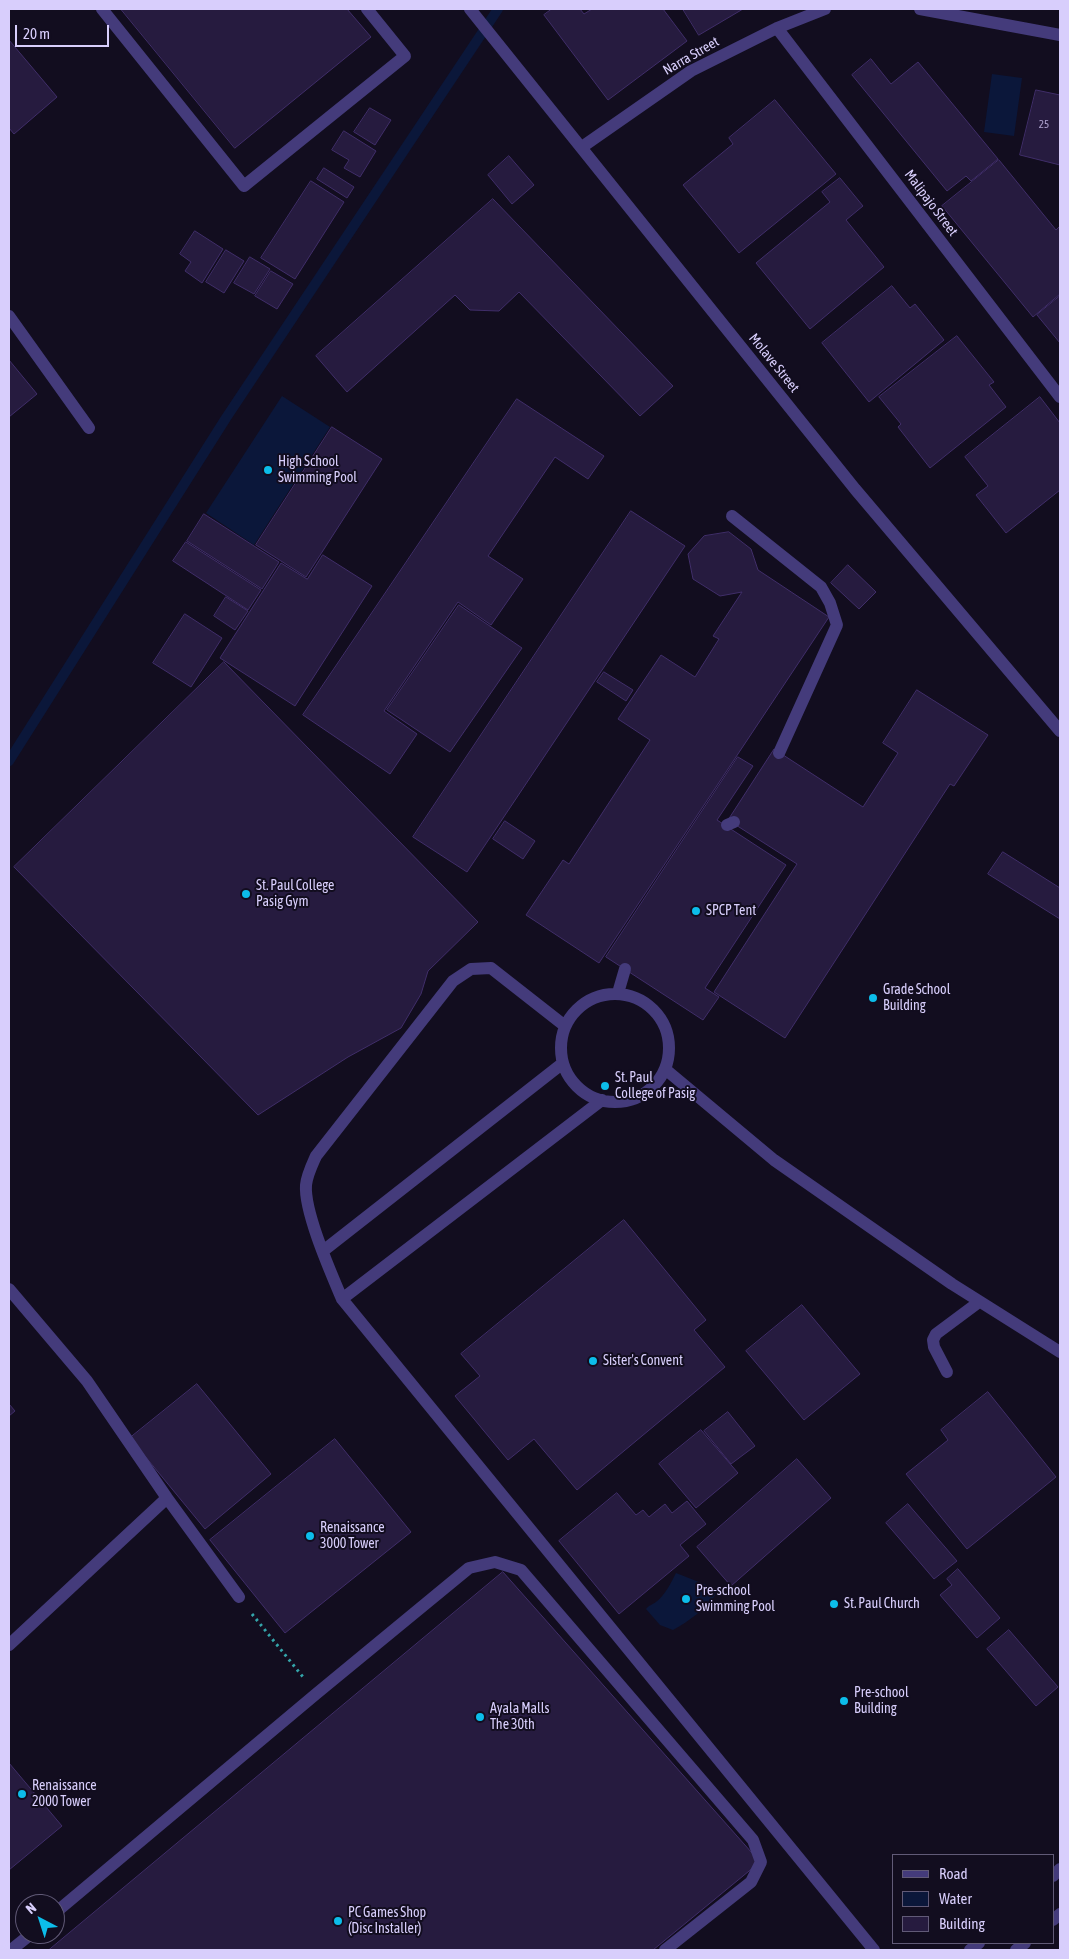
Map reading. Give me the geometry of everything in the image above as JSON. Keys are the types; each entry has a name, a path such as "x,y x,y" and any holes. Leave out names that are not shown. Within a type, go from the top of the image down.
{"street":[{"path":"102,9 244,186 404,56 367,9"},
{"name":"Molave Street","path":"470,9 856,489 1060,731"},
{"name":"Narra Street","path":"582,147 691,71 777,28 825,9"},
{"path":"920,9 1060,35"},
{"name":"Malipajo Street","path":"777,28 1060,397"},
{"path":"9,316 89,428"},
{"path":"732,516 821,587 830,603 837,625 779,753"},
{"path":"565,1026 491,968 471,968 453,981 316,1156 308,1175 306,1192 307,1201 323,1251 342,1299 874,1950"},
{"path":"618,993 625,969"},
{"path":"618,993 645,1002 659,1015 667,1032 669,1050 665,1069 654,1084 639,1096 621,1101 602,1100 585,1093 571,1080 563,1063 561,1044 565,1026 576,1010 591,999 618,993"},
{"path":"323,1251 563,1063"},
{"path":"665,1069 774,1160 922,1264 1060,1352"},
{"path":"342,1299 602,1100"},
{"path":"9,1289 87,1381 166,1498 239,1597"},
{"path":"947,1372 932,1340 936,1334 980,1302"},
{"path":"9,1645 166,1498"},
{"path":"65,1905 469,1568 495,1562 521,1570 754,1840 761,1862 751,1882 666,1950"}],"path":[{"path":"239,1597 316,1694"}],"water":[{"path":"992,74 1022,78 1014,136 984,132"},
{"name":"High School Swimming Pool","path":"282,396 330,427 254,545 206,513"},
{"name":"Pre-school Swimming Pool","path":"676,1573 709,1586 716,1594 697,1614 673,1630 660,1625 646,1609 662,1596"}],"building":[{"path":"121,9 347,9 371,37 235,148"},
{"path":"552,9 580,9 584,14 592,9 663,9 687,41 608,100 544,15"},
{"path":"683,9 743,9 699,35"},
{"path":"9,40 57,97 14,134 9,128"},
{"path":"871,59 891,84 918,62 998,159 971,181 966,176 947,191 852,75"},
{"path":"1036,90 1060,95 1060,165 1020,155"},
{"path":"775,100 836,174 739,253 683,185 733,144 729,138"},
{"path":"370,108 391,120 375,145 354,132"},
{"path":"344,131 376,151 360,177 344,168 349,160 332,150"},
{"path":"509,156 534,185 512,204 488,175"},
{"path":"999,160 1056,230 1060,226 1060,294 1033,317 942,206"},
{"path":"324,168 354,187 347,198 317,179"},
{"path":"840,178 863,206 846,220 884,267 810,329 756,263 830,202 822,192"},
{"path":"311,181 344,202 295,279 261,258"},
{"path":"493,199 673,386 640,416 519,292 499,311 470,310 455,295 347,392 316,356"},
{"path":"195,231 223,249 202,283 185,271 191,262 180,254"},
{"path":"226,250 244,261 224,293 206,282"},
{"path":"250,257 270,269 254,294 234,283"},
{"path":"271,271 293,284 277,309 255,296"},
{"path":"892,286 910,308 915,304 944,340 869,402 822,343"},
{"path":"1060,296 1060,343 1037,315"},
{"path":"957,336 994,382 989,385 1006,407 930,468 898,427 901,424 879,397"},
{"path":"9,360 37,394 9,417"},
{"path":"1040,397 1060,423 1060,490 1006,533 976,495 988,486 965,457"},
{"path":"517,399 604,456 588,479 555,457 488,556 523,579 491,625 458,602 384,711 417,734 390,774 303,715"},
{"path":"332,427 382,459 306,577 256,545"},
{"path":"631,511 685,546 467,872 413,837"},
{"path":"204,514 279,562 262,589 187,541"},
{"path":"729,532 751,549 758,570 829,617 599,963 526,915 563,860 569,864 650,740 618,719 661,655 695,677 719,639 713,636 742,592 720,596 693,579 688,554 704,536"},
{"path":"186,542 261,590 248,610 173,561"},
{"path":"323,555 372,586 295,706 220,658 281,563 307,579"},
{"path":"848,565 876,592 859,609 831,583"},
{"path":"226,597 248,611 235,630 214,616"},
{"path":"459,605 522,648 450,752 387,710"},
{"path":"185,614 222,638 191,687 153,663"},
{"name":"St. Paul College Pasig Gym","path":"224,662 478,922 428,971 421,994 401,1028 348,1057 258,1115 14,867"},
{"path":"604,672 633,690 626,701 597,682"},
{"path":"917,690 988,735 954,786 950,784 785,1038 714,992 797,864 728,820 774,749 863,807 898,753 883,743"},
{"name":"SPCP Tent","path":"738,757 753,766 717,820 786,865 705,988 719,997 703,1020 606,957"},
{"path":"505,821 535,841 523,859 493,839"},
{"path":"1003,852 1060,888 1060,919 988,874"},
{"name":"Sister's Convent","path":"624,1220 706,1320 694,1330 725,1367 577,1490 534,1439 508,1460 455,1396 480,1376 461,1354"},
{"path":"802,1305 860,1374 804,1420 746,1351"},
{"path":"197,1384 271,1474 205,1529 130,1438"},
{"path":"988,1392 1056,1477 967,1549 906,1474 948,1440 941,1430"},
{"path":"9,1404 15,1411 9,1416"},
{"path":"728,1412 755,1446 731,1464 704,1431"},
{"path":"701,1430 738,1473 696,1508 659,1464"},
{"name":"Renaissance 3000 Tower","path":"335,1439 411,1532 285,1633 210,1540"},
{"path":"797,1459 831,1498 731,1586 697,1547"},
{"path":"617,1493 636,1515 643,1510 649,1517 665,1504 672,1513 687,1501 706,1524 680,1545 689,1556 619,1614 559,1541"},
{"path":"908,1504 957,1561 934,1579 886,1523"},
{"path":"958,1569 1000,1618 977,1638 940,1595 952,1585 947,1579"},
{"name":"Ayala Malls The 30th","path":"503,1572 760,1862 653,1950 49,1950 56,1944 65,1944 65,1937"},
{"path":"1009,1630 1058,1687 1036,1706 987,1649"},
{"name":"Renaissance 2000 Tower","path":"9,1763 62,1826 9,1870"}],"waterway":[{"path":"9,761 226,418 498,9"}],"place":[{"name":"High School Swimming Pool","path":"268,470"},
{"name":"St. Paul College Pasig Gym","path":"246,894"},
{"name":"SPCP Tent","path":"696,911"},
{"name":"Grade School Building","path":"873,998"},
{"name":"St. Paul College of Pasig","path":"605,1086"},
{"name":"Sister's Convent","path":"593,1361"},
{"name":"Renaissance 3000 Tower","path":"310,1536"},
{"name":"Pre-school Swimming Pool","path":"686,1599"},
{"name":"St. Paul Church","path":"834,1604"},
{"name":"Pre-school Building","path":"844,1701"},
{"name":"Ayala Malls The 30th","path":"480,1717"},
{"name":"Renaissance 2000 Tower","path":"22,1794"},
{"name":"PC Games Shop (Disc Installer)","path":"338,1921"}]}
